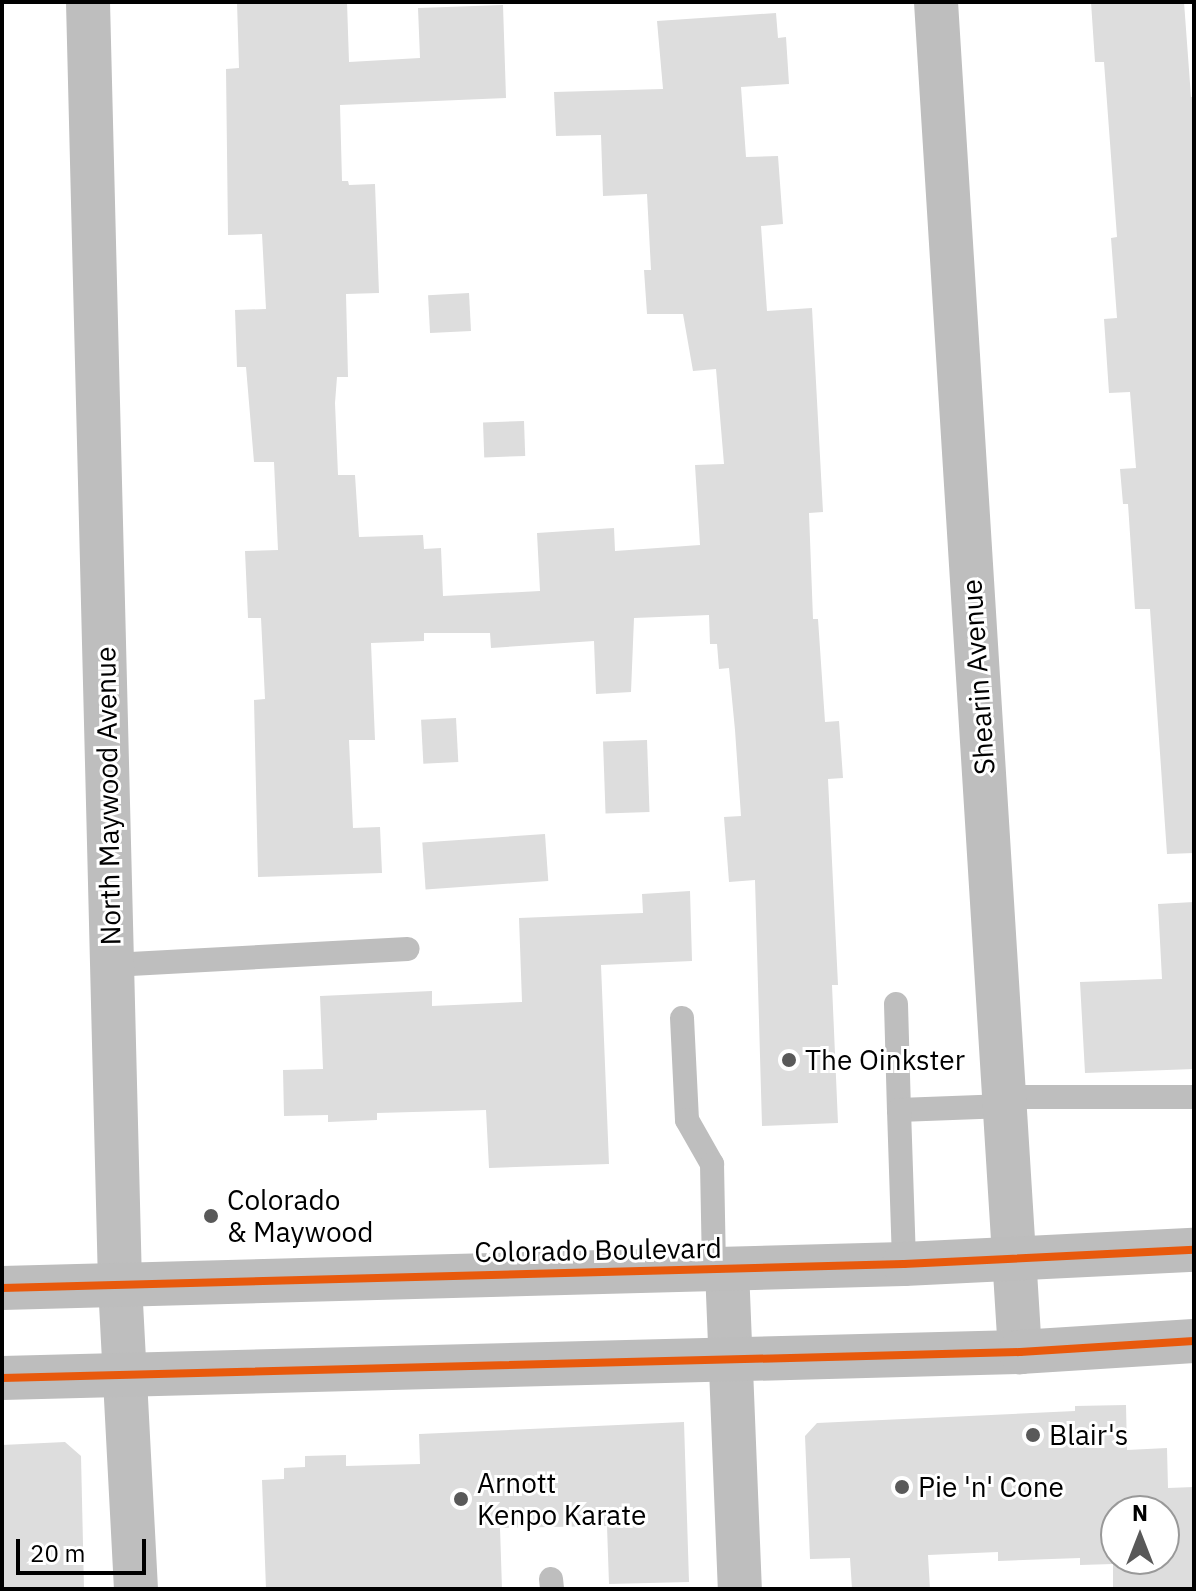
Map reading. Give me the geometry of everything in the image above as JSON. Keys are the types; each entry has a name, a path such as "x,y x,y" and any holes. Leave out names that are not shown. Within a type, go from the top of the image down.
{"main road":[{"name":"Colorado Boulevard","path":"2,1288 720,1270 1015,1260 1194,1250"},
{"path":"2,1378 1020,1352 1194,1341"}],"street":[{"name":"North Maywood Avenue","path":"88,2 120,1284 136,1589"},
{"name":"Shearin Avenue","path":"936,2 1020,1352"},
{"path":"720,1270 731,1360 740,1589"}],"lane":[{"path":"112,965 408,949"},
{"path":"896,1004 904,1264"},
{"path":"682,1018 687,1120 712,1164 720,1270"},
{"path":"899,1110 1006,1102 1194,1097"}],"building":[{"path":"237,2 347,2 349,62 420,58 418,8 503,5 506,98 340,105 342,181 348,181 349,185 375,184 379,293 346,294 348,377 337,377 335,403 338,475 355,475 359,537 423,535 424,549 441,548 443,596 540,591 537,533 614,528 615,551 700,545 695,465 724,464 716,369 693,371 683,314 647,314 644,270 651,270 647,194 603,196 601,135 556,136 554,92 663,89 657,21 776,13 778,38 786,37 789,84 741,87 746,157 778,156 783,224 761,226 767,311 812,308 823,512 809,513 813,619 818,619 825,722 839,721 843,778 828,779 838,985 832,985 838,1123 762,1126 755,880 729,882 724,817 741,816 735,730 729,668 719,669 717,644 710,644 709,615 634,618 631,692 596,694 594,641 491,648 490,633 424,633 424,641 371,643 375,740 349,740 353,828 380,827 382,873 258,877 254,700 265,699 261,618 248,618 245,551 278,550 274,462 254,462 246,367 237,367 235,310 266,309 262,234 228,235 226,69 239,68"},
{"path":"1091,2 1184,2 1191,97 1194,97 1194,853 1167,854 1150,609 1135,609 1128,504 1123,504 1120,469 1136,468 1130,392 1109,393 1104,319 1117,318 1111,238 1117,237 1104,62 1095,62"},
{"path":"469,293 471,331 430,333 428,295"},
{"path":"524,421 525,456 484,457 483,422"},
{"path":"456,718 458,762 423,764 421,720"},
{"path":"647,740 650,812 606,813 603,742"},
{"path":"545,834 548,881 426,889 422,843"},
{"path":"690,891 692,961 601,965 609,1164 489,1168 486,1110 377,1113 377,1120 328,1122 328,1115 284,1116 283,1070 323,1069 320,996 432,991 432,1006 522,1002 519,918 643,913 642,894"},
{"path":"1194,902 1194,1069 1085,1073 1080,982 1162,979 1158,904"},
{"path":"1126,1405 1127,1450 1167,1448 1168,1488 1194,1487 1194,1589 1113,1589 1113,1575 1180,1575 1180,1495 1100,1495 1100,1564 1080,1565 1080,1558 998,1561 998,1552 928,1555 930,1589 852,1589 850,1558 810,1559 805,1436 817,1423 1075,1411 1075,1406"},
{"path":"684,1422 689,1582 609,1584 607,1526 500,1528 502,1589 266,1589 262,1480 284,1479 284,1468 305,1467 305,1456 346,1455 346,1466 420,1464 419,1434"},
{"path":"65,1442 81,1456 84,1589 2,1589 2,1445"}],"cycle path":[{"path":"2,1288 904,1264 1194,1250"},
{"path":"2,1378 1020,1352 1194,1341"}],"place":[{"name":"The Oinkster","path":"789,1060"},
{"name":"Colorado & Maywood","path":"211,1216"},
{"name":"Blair's","path":"1033,1435"},
{"name":"Pie 'n' Cone","path":"902,1487"},
{"name":"Arnott Kenpo Karate","path":"461,1499"}]}
